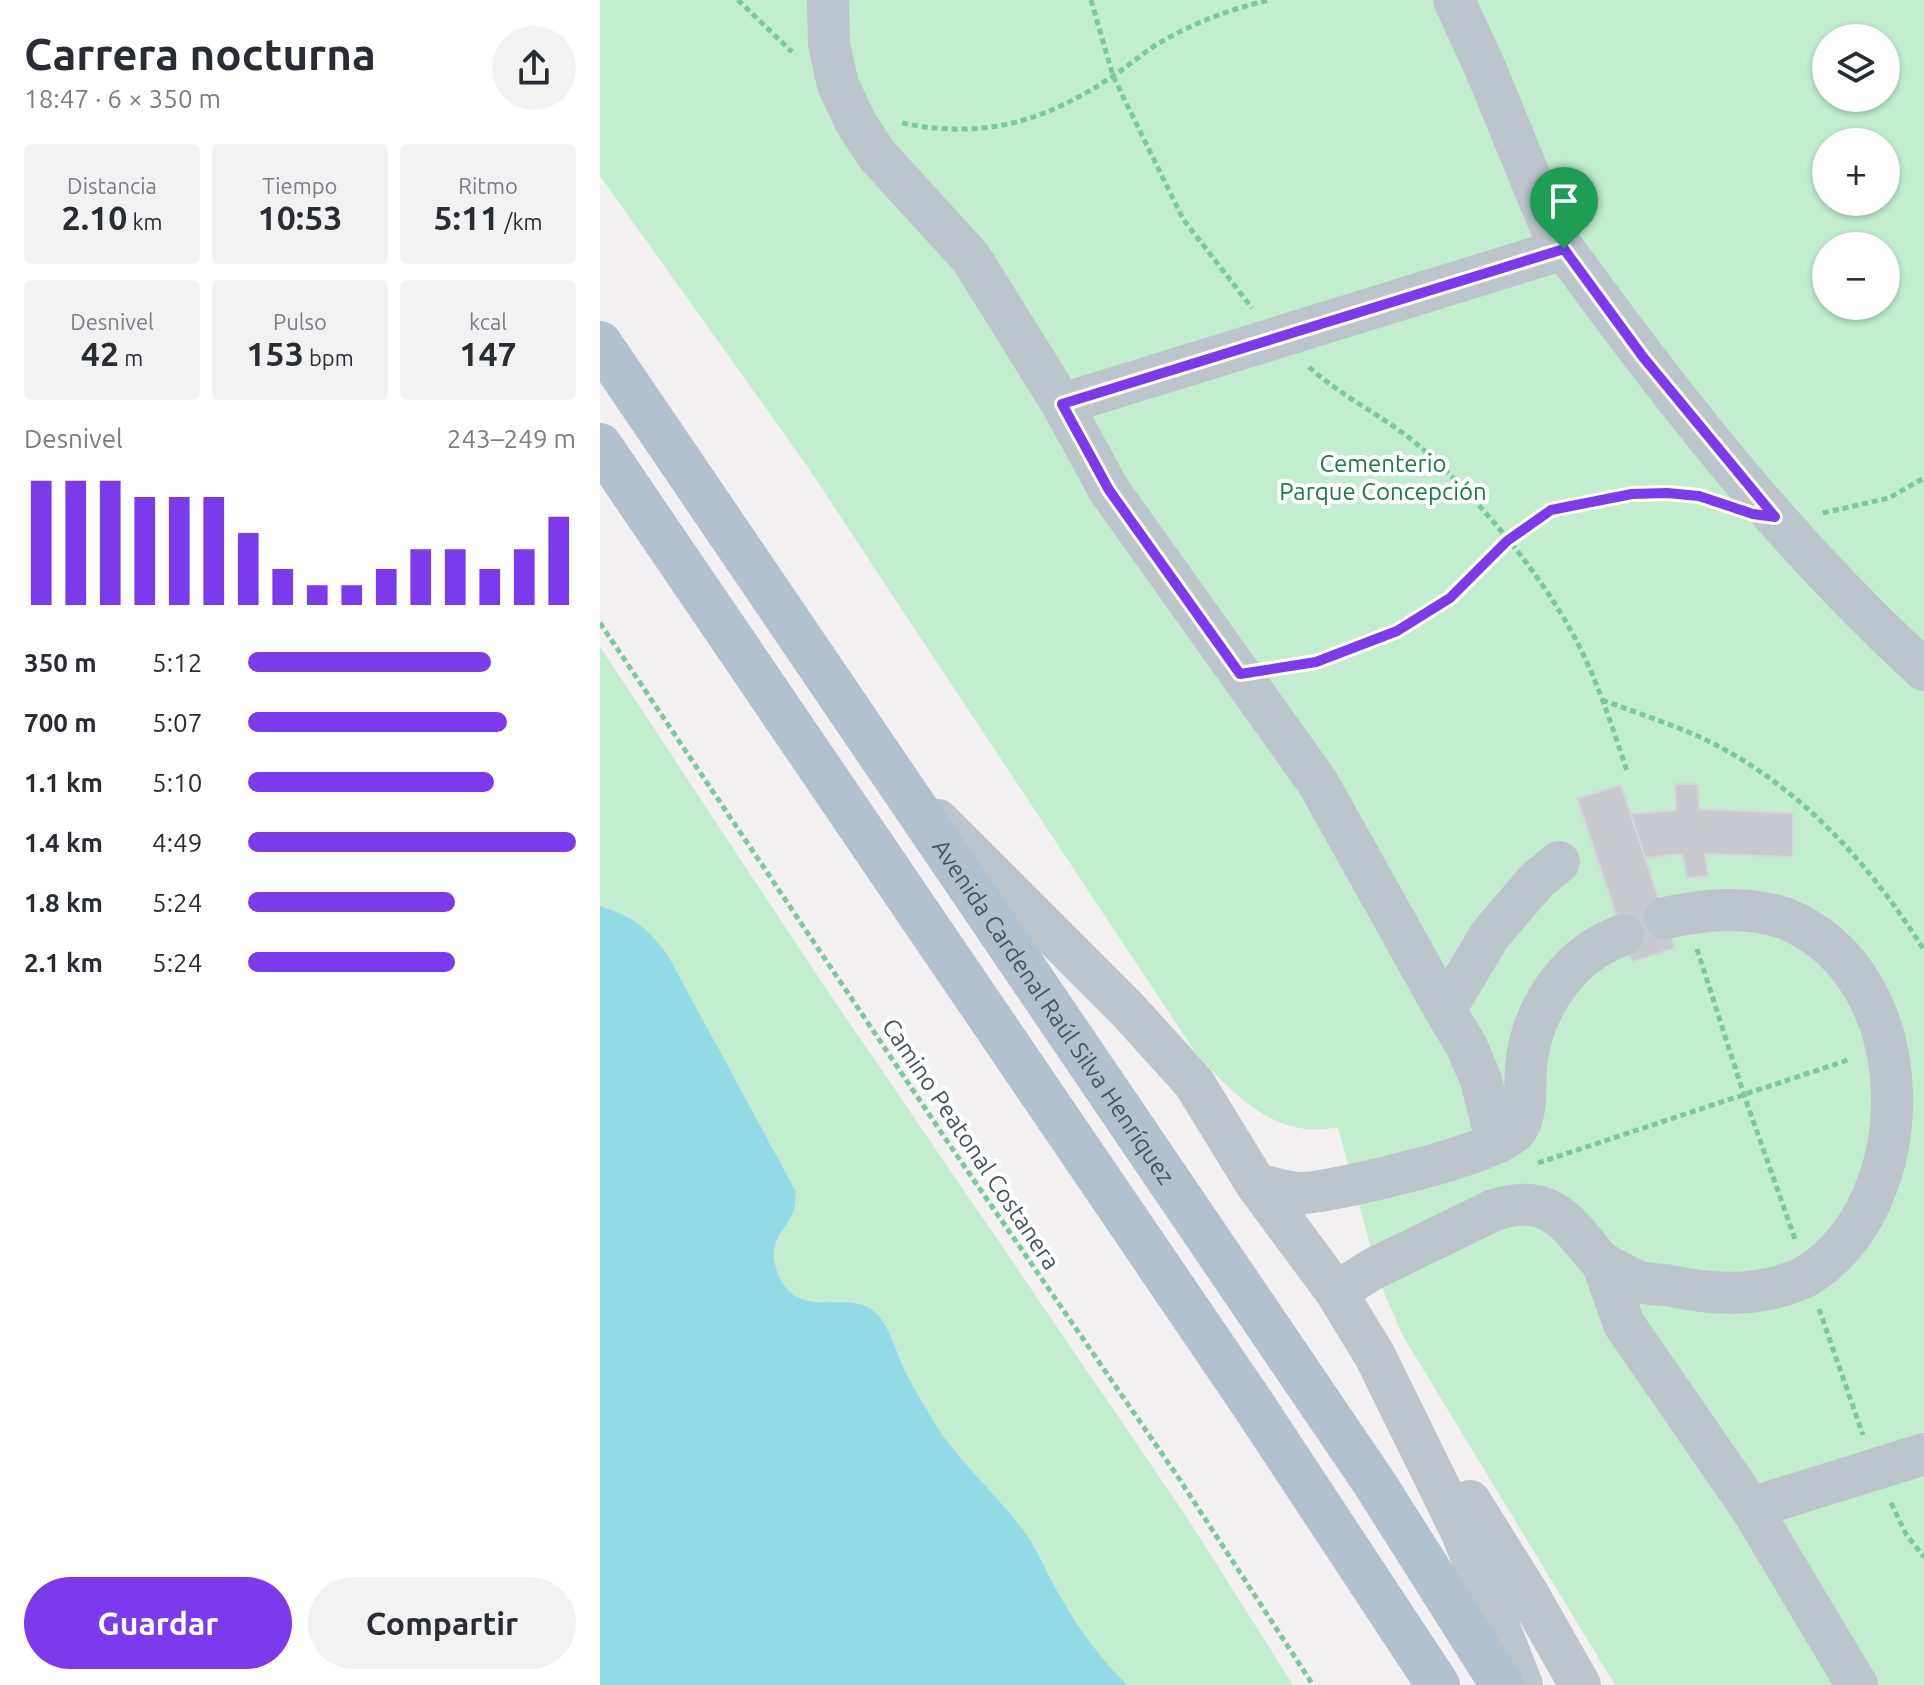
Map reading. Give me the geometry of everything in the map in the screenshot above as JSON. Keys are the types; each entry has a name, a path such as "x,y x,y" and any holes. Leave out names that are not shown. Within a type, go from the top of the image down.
{"main road":[{"name":"Avenida Cardenal Raúl Silva Henríquez","path":"600,343 1375,1484 1502,1685"},
{"path":"600,445 1252,1403 1438,1685"}],"lane":[{"path":"828,0 829,44 838,85 877,155 971,258 1062,404 1109,490 1318,783 1467,1047 1481,1080 1497,1143"},
{"path":"1454,0 1475,42 1551,228 1564,249 1643,357 1775,517 1924,670"},
{"path":"1062,404 1564,249"},
{"path":"889,769 1160,1043 1194,1083 1256,1184 1336,1292 1530,1597 1580,1685"},
{"path":"1445,1010 1490,935 1537,880 1559,862"},
{"path":"1336,1292 1373,1269 1509,1205 1528,1205 1557,1213 1602,1262 1639,1282 1726,1295 1758,1292 1791,1283 1835,1261 1872,1227 1892,1199 1911,1156 1919,1107 1916,1036 1872,977 1852,956 1810,928 1782,917 1728,909 1665,918"},
{"path":"1256,1184 1300,1194 1343,1189 1433,1165 1497,1143 1516,1132 1526,1095 1527,1058 1532,1035 1550,995 1578,962 1605,941 1623,935"},
{"path":"1602,1262 1624,1324 1751,1508 1857,1685"},
{"path":"1375,1356 1462,1533 1522,1685"},
{"path":"1751,1508 1924,1454"}],"path":[{"path":"738,0 795,55"},
{"path":"1091,0 1113,76 1183,219 1277,338 1316,373 1379,414 1418,445 1472,498 1545,586 1571,630 1601,699 1627,771"},
{"path":"846,102 872,115 935,130 968,131 1003,127 1033,119 1113,76 1159,43 1201,21 1269,0"},
{"path":"1775,517 1843,510 1889,498 1924,478"},
{"path":"1240,674 1316,662 1397,631 1450,598 1507,541 1551,510 1632,494 1667,493 1699,496 1714,501"},
{"name":"Camino Peatonal Costanera","path":"600,623 947,1141 1178,1477 1313,1685"},
{"path":"1601,699 1701,737 1785,790 1824,823 1867,867 1899,909 1924,950"},
{"path":"1538,1163 1916,1036"}],"green space":[{"name":"Cementerio Parque Concepción","path":"600,0 1924,0 1924,1685 1615,1685 1403,1336 1382,1288 1338,1128 1306,1129 1274,1120 1246,1102 1197,1055 805,463 600,176"},
{"path":"600,647 825,987 1188,1519 1293,1685 600,1685"}],"water":[{"path":"600,906 638,924 667,954 795,1190 792,1213 774,1248 778,1274 787,1289 799,1298 854,1303 878,1315 910,1382 937,1427 1023,1530 1075,1621 1127,1685 600,1685"}],"building":[{"path":"1675,784 1697,784 1700,809 1793,813 1793,857 1705,854 1708,876 1687,878 1682,854 1645,858 1631,814 1676,810"},
{"path":"1621,785 1675,948 1632,962 1577,798"}],"route":[{"path":"1564,249 1643,357 1775,517 1753,514 1699,496 1667,493 1632,494 1551,510 1507,541 1450,598 1397,631 1316,662 1240,674 1109,490 1062,404 1564,249"}]}
